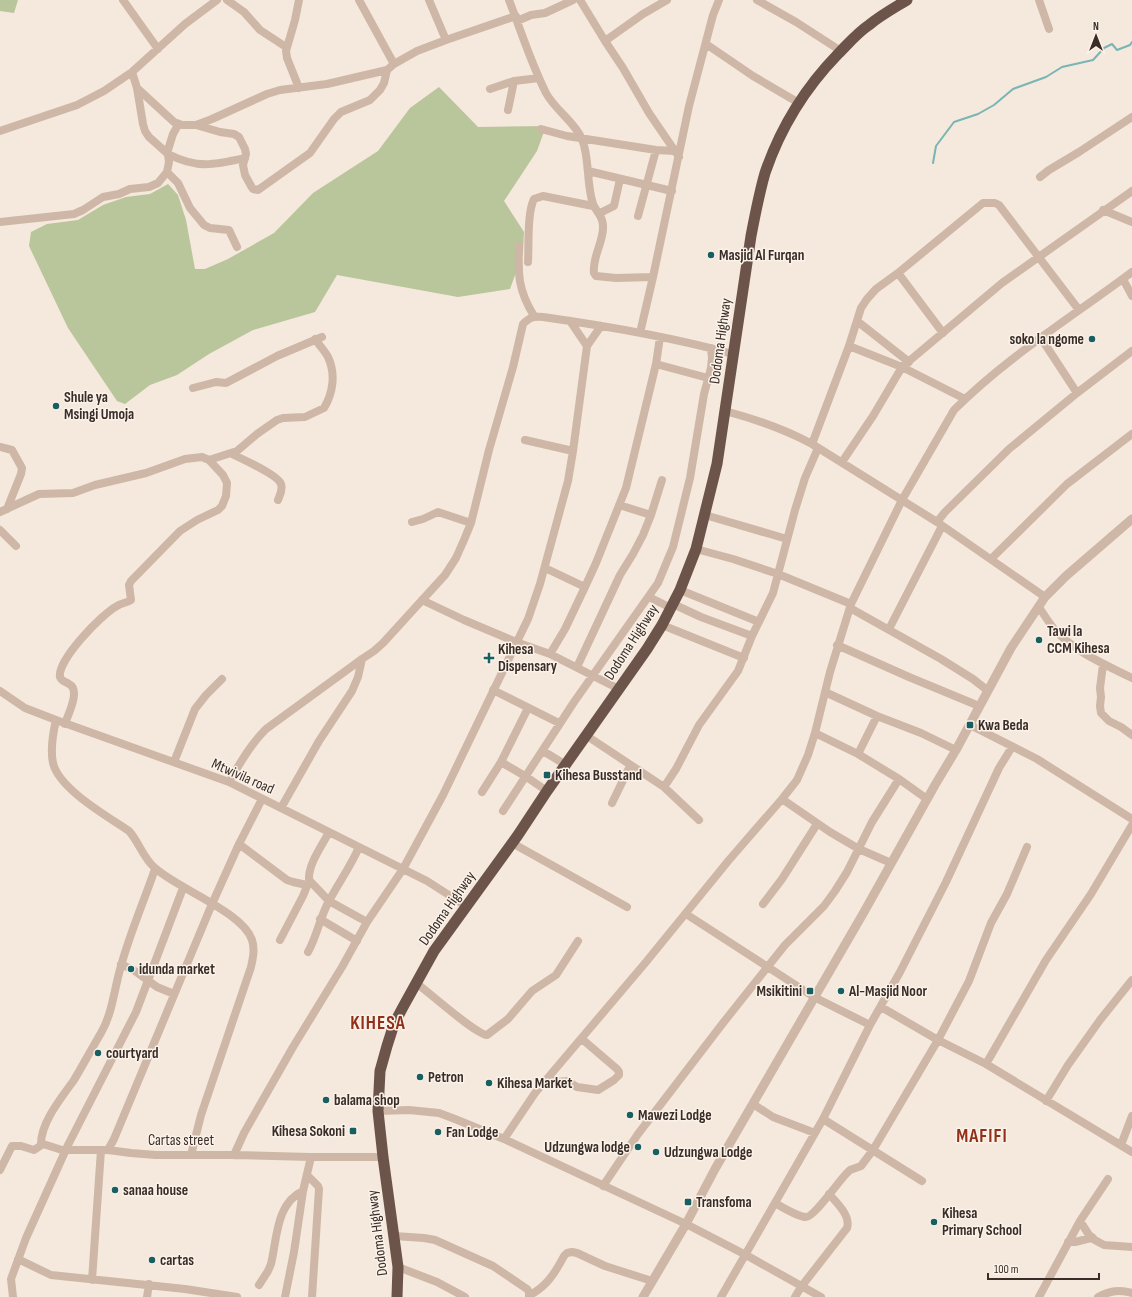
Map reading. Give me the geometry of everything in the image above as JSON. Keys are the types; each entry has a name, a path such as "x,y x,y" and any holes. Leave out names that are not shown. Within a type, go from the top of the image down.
{"highway":[{"name":"Dodoma Highway","path":"400,1295 398,1267 378,1111 380,1070 394,1024 434,951 512,843 619,689 662,625 680,590 696,549 717,464 751,236 758,200 776,146 785,127 809,88 841,51 867,26 904,1"}],"street":[{"path":"123,0 158,49"},
{"path":"0,131 83,102 104,91 132,72 185,24 217,0"},
{"path":"227,0 244,12 260,30 286,47"},
{"path":"299,88 287,58 286,47 300,0"},
{"path":"137,88 178,125 196,125 237,135 245,148 243,165 245,175 254,189 258,190 310,153 334,119 341,112 370,100 380,90 384,83 391,66 359,0"},
{"path":"429,0 446,40"},
{"path":"509,0 547,95 582,138 593,206"},
{"path":"196,125 266,94 280,90 327,84 391,66 417,51 446,40 531,15 545,13 573,0"},
{"path":"580,0 623,68 649,113 677,154"},
{"path":"605,41 643,14 667,0"},
{"path":"640,333 672,191 677,154 719,0"},
{"path":"756,0 801,25 841,51"},
{"path":"1039,0 1049,29"},
{"path":"706,44 742,69 799,103"},
{"path":"132,72 137,88 145,131 149,137 168,154 183,161 205,165 245,158"},
{"path":"490,89 514,81 539,78"},
{"path":"508,110 514,81"},
{"path":"1040,178 1049,170 1132,117"},
{"path":"0,222 74,214 103,197 119,194 130,189 145,188 154,185 168,172 168,154 173,134 178,125"},
{"path":"541,129 557,134 677,154"},
{"path":"638,216 656,150"},
{"path":"588,171 672,191"},
{"path":"168,172 178,183 190,208 204,225 210,228 229,230 238,247"},
{"path":"600,213 614,206 620,179"},
{"path":"842,462 906,364 1002,282 1132,191"},
{"path":"528,262 530,215 532,204 534,199 543,196 593,206 600,213 604,226 595,262 594,273 596,276 616,278 653,277"},
{"path":"664,787 676,769 699,725 738,671 752,636 773,593 787,538 815,446 861,308 867,298 876,289 898,273 983,203 990,202 999,206 1039,256 1079,310"},
{"path":"1103,210 1132,222"},
{"path":"519,246 519,283 522,295 534,316"},
{"path":"504,1139 535,1093 582,1039 729,860 797,780 808,755 815,733 825,692 850,606 902,500 954,410 1014,358 1132,272"},
{"path":"898,273 943,333"},
{"path":"1123,279 1132,296"},
{"path":"229,782 246,753 266,729 384,643 445,575 456,558 470,523 513,367 523,324 534,316 570,321 660,337 733,354"},
{"path":"570,321 587,346"},
{"path":"857,321 906,364 965,399"},
{"path":"234,1155 244,1133 293,1046 367,922 404,869 443,795 535,601 559,518 574,451 587,346 601,326"},
{"path":"550,654 565,629 585,587 626,488 656,364 660,337"},
{"path":"194,388 216,382 226,383 277,356 319,338 328,357 332,371 332,390 324,408 305,417 283,418 277,420 257,434 238,451 209,460"},
{"path":"1041,338 1077,393"},
{"path":"849,346 906,364"},
{"path":"503,811 543,751 559,723 658,583 673,547 690,478 712,358 711,348"},
{"path":"889,629 945,512 1009,449 1077,393 1132,352"},
{"path":"656,364 708,378"},
{"path":"725,411 774,426 815,446 940,524 1045,597"},
{"path":"991,559 1067,484 1132,434"},
{"path":"525,440 574,451"},
{"path":"0,448 12,450 22,468 21,474 3,510"},
{"path":"232,454 275,477 281,484 281,491 278,500"},
{"path":"3,510 39,494 73,493 95,485 146,473 185,459 202,457 209,460 228,483 226,496 222,506 218,510 197,520 180,531 169,541 130,581 129,585 132,598 131,600 116,606 107,613 68,654 60,671 60,677 61,680 72,686 75,692 65,724"},
{"path":"577,667 620,575 636,548 651,515 662,480"},
{"path":"619,505 651,515"},
{"path":"412,522 438,512 470,523"},
{"path":"705,515 787,538"},
{"path":"643,1297 956,750 1010,648 1045,597 1066,576 1132,519"},
{"path":"0,530 16,546"},
{"path":"696,549 734,559 778,574 850,606 957,668 988,690"},
{"path":"545,568 585,587"},
{"path":"680,590 759,622"},
{"path":"649,597 752,636"},
{"path":"422,600 516,642 550,654 619,689"},
{"path":"1039,607 1054,629 1064,639 1103,665 1132,678"},
{"path":"662,625 744,658"},
{"path":"838,645 979,706"},
{"path":"281,808 319,741 352,691 358,677 362,659"},
{"path":"1103,665 1100,710 1104,717 1109,721 1132,735"},
{"path":"174,762 195,709 222,679"},
{"path":"493,690 559,723"},
{"name":"Mtwivila road","path":"0,692 25,708 65,724 229,782 427,881 466,906"},
{"path":"825,692 956,750"},
{"path":"482,792 501,762 528,708"},
{"path":"858,754 877,716"},
{"path":"56,720 52,758 57,774 75,793 129,831 135,838 146,859 155,869 183,888 212,904 241,923 252,938 254,950 251,967 200,1115 191,1155"},
{"path":"970,724 1037,759 1132,819"},
{"path":"815,733 858,754 899,779 927,799"},
{"path":"586,736 664,787 699,820"},
{"path":"721,1297 823,1119 870,1025 881,1007 946,882 999,768 1012,747"},
{"path":"543,751 566,765"},
{"path":"501,762 547,791"},
{"path":"612,803 630,766"},
{"path":"603,1186 659,1105 791,939 824,906 835,891 847,872 872,822 899,779"},
{"path":"92,1280 104,1150 114,1139 212,904 239,844 262,799"},
{"path":"782,799 817,824 859,849 891,863"},
{"path":"763,904 782,879 817,824"},
{"path":"986,1064 1046,960 1091,894 1132,825"},
{"path":"280,940 308,882 312,865 329,832"},
{"path":"512,843 627,907"},
{"path":"239,844 287,880 298,884 308,882"},
{"path":"308,952 315,940 320,919 352,863 359,847"},
{"path":"775,1203 807,1217 812,1214 850,1170 861,1166 873,1150 938,1040 969,981 991,923 1007,894 1027,847"},
{"path":"41,1144 42,1136 59,1099 74,1080 108,1019 121,964 140,907 155,869"},
{"path":"308,882 329,901 367,922"},
{"path":"12,1297 11,1279 18,1258 89,1102 129,1026 148,982 155,959 183,888"},
{"path":"686,914 769,966 814,997 870,1025"},
{"path":"320,919 357,941"},
{"path":"416,983 466,1023 480,1033 487,1035 508,1019 532,991 556,975 578,941"},
{"path":"121,964 135,971 157,988 174,994"},
{"path":"1046,1101 1068,1065 1100,1020 1132,980"},
{"path":"881,1007 938,1040 986,1064 1132,1152"},
{"path":"548,1078 557,1082 567,1080 578,1086 596,1090 601,1089 618,1077 619,1072 617,1069 582,1039"},
{"path":"753,1104 773,1117 815,1133"},
{"path":"378,1111 409,1110 439,1113 504,1139 686,1224 746,1255 821,1297"},
{"path":"1120,1145 1132,1116"},
{"path":"823,1119 922,1181"},
{"name":"Cartas street","path":"0,1170 12,1146 21,1146 34,1150 41,1144 45,1144 59,1150 104,1150 156,1155 383,1157"},
{"path":"285,1297 294,1252 303,1191 311,1157"},
{"path":"306,1175 318,1186 319,1189 312,1297"},
{"path":"1039,1297 1080,1221 1108,1179"},
{"path":"259,1285 271,1264 283,1211 293,1196 303,1191"},
{"path":"795,1297 801,1286 847,1228 847,1219 841,1208 829,1194"},
{"path":"1080,1221 1089,1235 1105,1246 1132,1247"},
{"path":"394,1236 435,1240 458,1249 503,1272 527,1289 530,1296 548,1282 564,1256 567,1253 572,1252 605,1266 652,1281"},
{"path":"1068,1242 1093,1238"},
{"path":"18,1258 51,1275 92,1280 149,1284 232,1297"},
{"path":"398,1267 437,1282 465,1297"},
{"path":"147,1297 149,1284"},
{"path":"1098,1297 1116,1290 1132,1293"}],"green space":[{"path":"0,0 18,0 14,13 0,11"},
{"path":"439,87 478,127 546,126 537,151 504,201 524,232 523,253 510,289 458,297 337,275 315,312 253,330 209,354 177,375 150,385 125,404 117,401 68,328 29,246 31,232 47,224 78,220 103,205 126,197 150,194 168,184 178,195 186,220 195,269 205,269 228,259 274,233 313,193 378,151 410,108"}],"waterway":[{"path":"933,163 936,146 954,122 978,114 994,105 1013,89 1046,77 1062,67 1093,60 1104,48 1112,44 1117,50 1130,45 1132,42"}],"place":[{"name":"Masjid Al Furqan","path":"711,255"},
{"name":"soko la ngome","path":"1092,339"},
{"name":"Shule ya Msingi Umoja","path":"56,406"},
{"name":"Tawi la CCM Kihesa","path":"1039,640"},
{"name":"Kihesa Dispensary","path":"489,658"},
{"name":"Kwa Beda","path":"970,725"},
{"name":"Kihesa Busstand","path":"547,775"},
{"name":"idunda market","path":"131,969"},
{"name":"Msikitini","path":"810,991"},
{"name":"Al-Masjid Noor","path":"841,991"},
{"name":"courtyard","path":"98,1053"},
{"name":"Petron","path":"420,1077"},
{"name":"Kihesa Market","path":"489,1083"},
{"name":"balama shop","path":"326,1100"},
{"name":"Mawezi Lodge","path":"630,1115"},
{"name":"Kihesa Sokoni","path":"353,1131"},
{"name":"Fan Lodge","path":"438,1132"},
{"name":"Udzungwa lodge","path":"638,1147"},
{"name":"Udzungwa Lodge","path":"656,1152"},
{"name":"sanaa house","path":"115,1190"},
{"name":"Transfoma","path":"688,1202"},
{"name":"Kihesa Primary School","path":"934,1222"},
{"name":"cartas","path":"152,1260"}],"district":[{"name":"KIHESA","path":"378,1022"},
{"name":"MAFIFI","path":"982,1135"}]}
